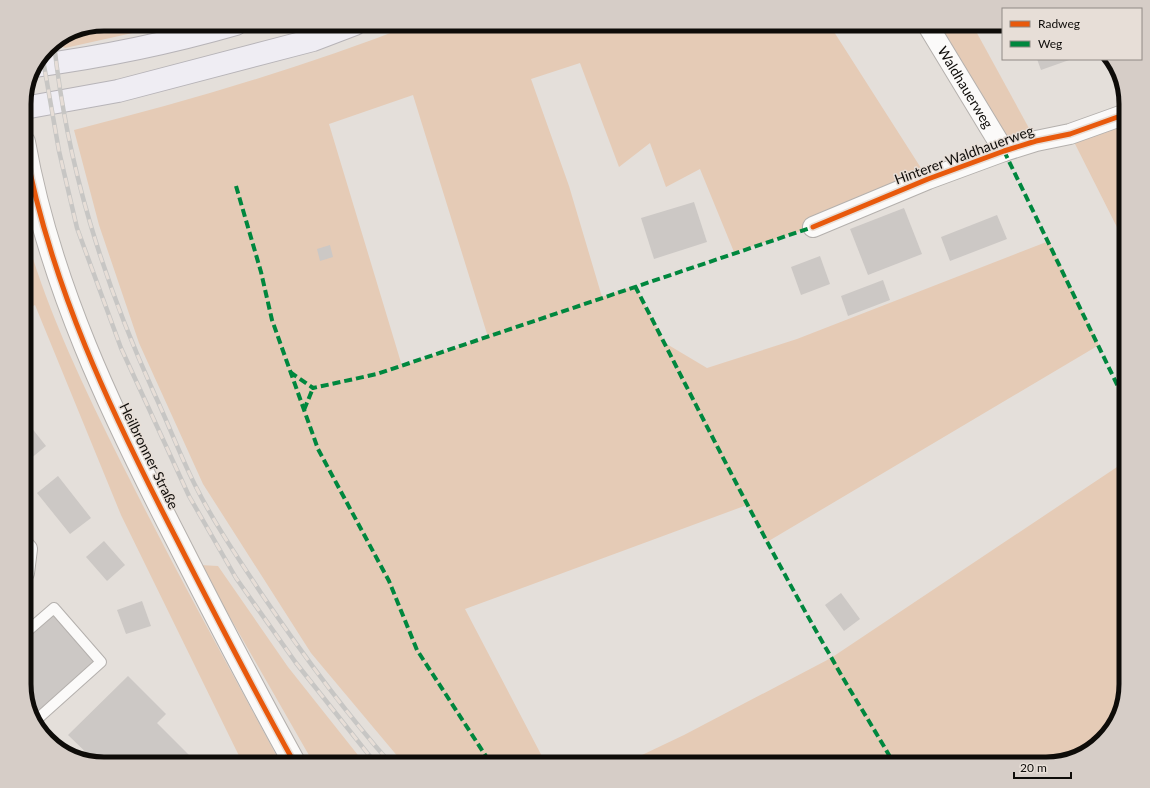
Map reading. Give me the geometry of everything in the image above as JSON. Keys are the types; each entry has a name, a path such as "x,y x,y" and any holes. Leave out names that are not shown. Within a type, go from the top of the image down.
{"highway":[{"path":"42,65 71,61 194,36 212,31"},
{"path":"31,107 118,91 313,40 337,31"}],"street":[{"name":"Waldhauerweg","path":"931,31 1004,151"},
{"name":"Hinterer Waldhauerweg","path":"812,227 928,179 1004,151 1036,140 1070,134 1119,116"},
{"name":"Heilbronner Straße","path":"31,173 49,246 69,304 113,412 252,687 291,757"}],"lane":[{"path":"31,628 54,608 101,662 39,717"}],"shaded area":[{"path":"142,31 65,48 60,46 71,38 89,32"},
{"path":"396,31 833,31 928,179 813,227 734,252 700,169 666,187 650,143 619,167 580,63 531,79 569,186 602,297 635,286 665,343 707,368 797,339 1049,241 1099,345 767,542 747,505 465,609 542,757 398,757 311,653 203,484 139,343 99,225 74,130 203,95 331,55","holes":["413,95 488,337 402,366 329,124"]},
{"path":"931,31 976,31 1036,141 1004,151"},
{"path":"1119,116 1119,231 1070,134"},
{"path":"31,251 57,323 97,414 164,547 277,757 240,757 121,515 35,305 31,307"},
{"path":"1119,466 1118,699 1112,717 1107,725 1098,736 1083,747 1065,755 1046,757 638,757 684,735 831,658"},
{"path":"200,565 218,566 288,667 359,757 310,757"}],"building":[{"path":"1037,60 1069,60 1041,70"},
{"path":"694,202 707,242 654,259 641,218"},
{"path":"904,208 922,254 868,275 850,229"},
{"path":"997,215 1007,239 950,261 941,237"},
{"path":"330,245 333,257 320,261 317,249"},
{"path":"820,256 830,284 801,295 791,267"},
{"path":"883,280 890,300 848,316 841,296"},
{"path":"31,427 46,446 31,458"},
{"path":"58,476 91,518 70,534 37,493"},
{"path":"104,541 125,565 107,581 86,557"},
{"path":"841,593 860,619 844,631 825,605"},
{"path":"142,601 151,626 126,634 117,610"},
{"path":"56,613 98,663 38,715 33,703 31,689 31,636"},
{"path":"128,676 166,714 157,723 191,757 104,757 89,755 68,735"}],"railway":[{"path":"55,50 68,134 78,178 103,265 136,351 190,474 218,527 276,615 339,702 385,757"},
{"path":"43,62 59,151 77,228 121,348 189,496 236,578 296,663 370,757"}],"marked path":[{"path":"1004,151 1119,389"},
{"path":"236,186 261,272 272,320 318,449 389,581 417,650 486,757"},
{"path":"290,372 313,388 377,374 813,227"},
{"path":"635,286 780,565 890,757"},
{"path":"304,410 313,388"}],"cycle path":[{"path":"813,227 928,179 1004,151 1036,141 1070,134 1119,116"},
{"path":"31,175 49,246 66,297 107,396 129,444 191,568 291,757"}]}
